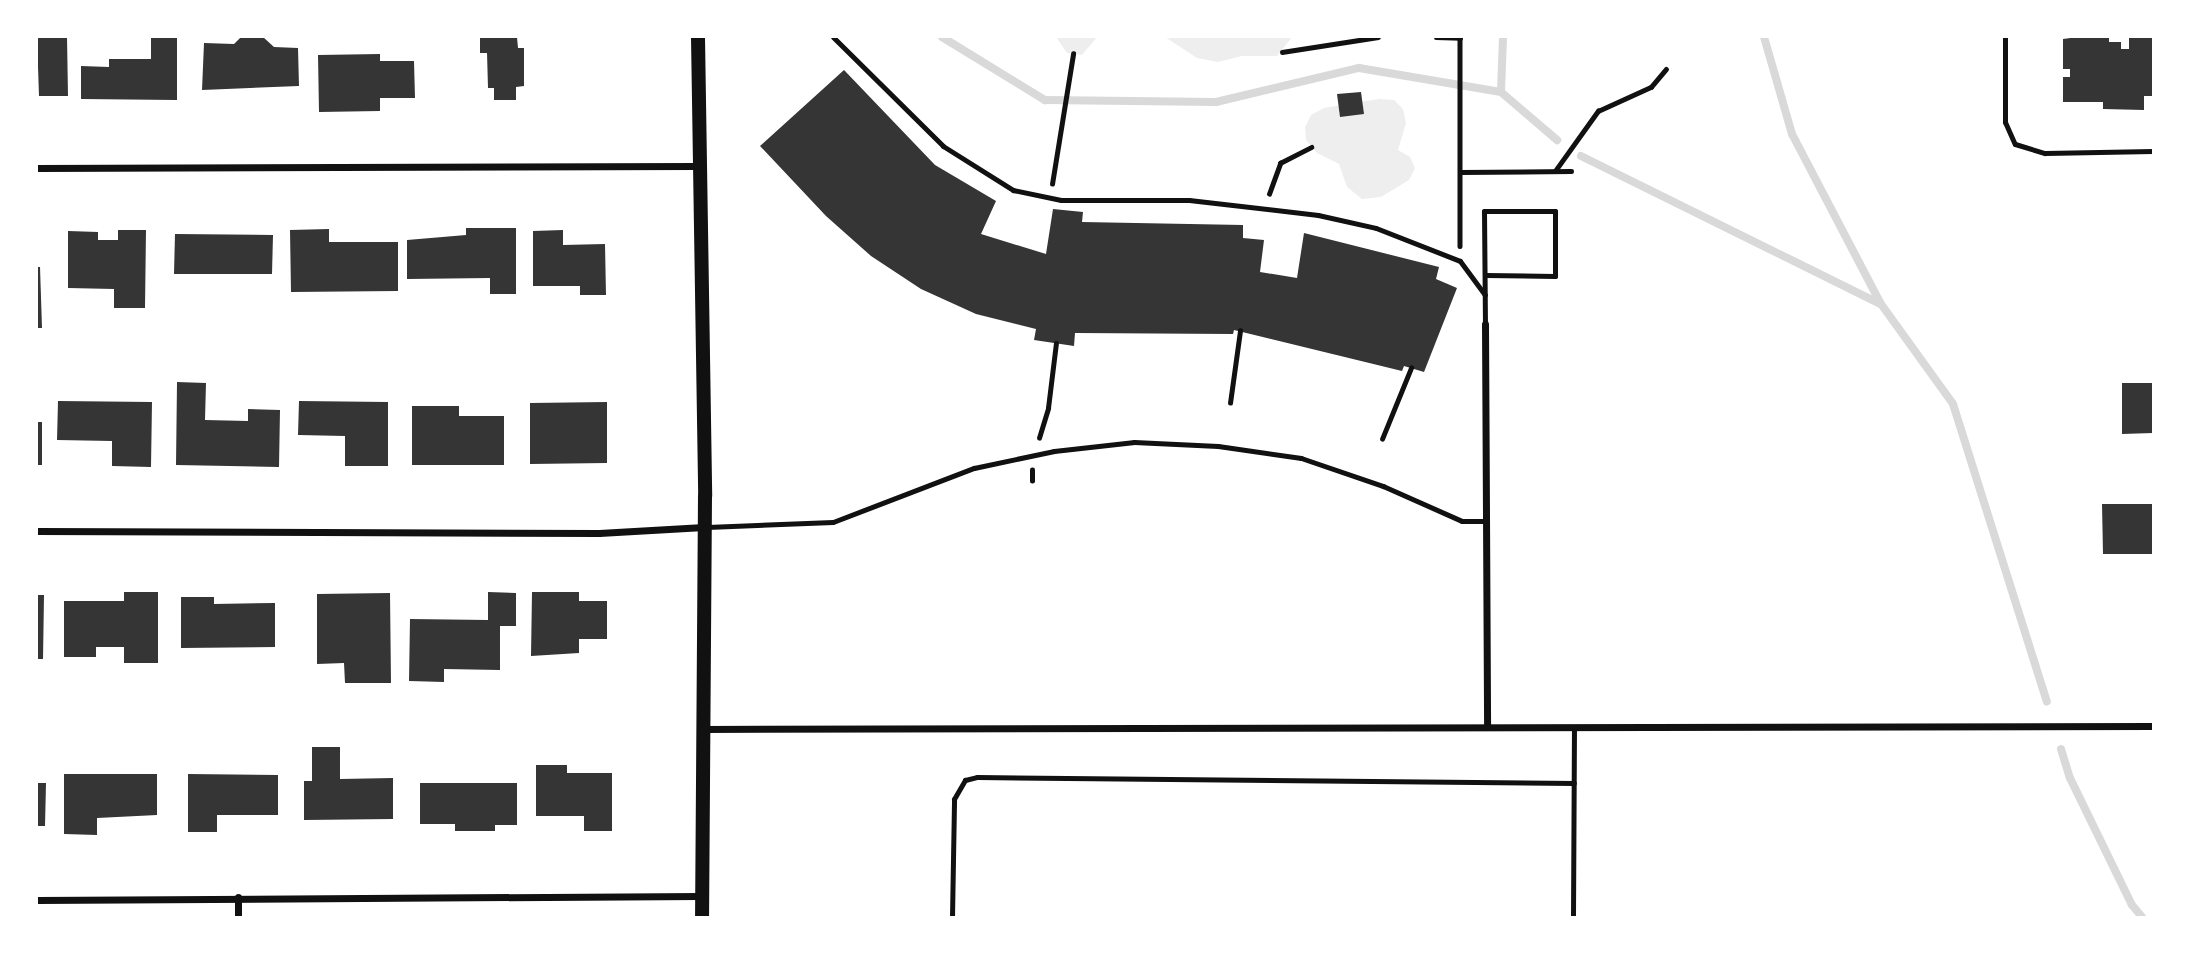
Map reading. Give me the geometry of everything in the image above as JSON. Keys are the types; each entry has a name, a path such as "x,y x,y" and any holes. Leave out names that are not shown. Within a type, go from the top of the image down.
{"main road":[{"path":"698,37 705,527 700,729 702,917"}],"street":[{"path":"37,168 698,166"},
{"path":"1485,324 1487,727"},
{"path":"37,531 599,533 705,527"},
{"path":"700,729 2153,726"},
{"path":"37,900 701,896"},
{"path":"237,897 238,917"}],"lane":[{"path":"833,37 943,146 1013,191 1049,197 1267,206 1376,229 1460,261 1485,295"},
{"path":"2005,37 2005,122 2015,144 2045,153 2153,151"},
{"path":"1485,275 1555,276 1555,211 1483,211 1485,324"},
{"path":"705,527 833,522 974,468 1033,455 1134,442 1218,446 1301,458 1383,486 1462,521 1487,521"},
{"path":"1573,917 1574,727"},
{"path":"952,917 954,799 965,780 1574,783"}],"path":[{"path":"1282,52 1378,37"},
{"path":"1436,37 1460,37 1460,261"},
{"path":"1049,197 1066,115 1073,54"},
{"path":"1555,171 1598,111 1651,87 1666,69"},
{"path":"1267,206 1271,178 1280,163 1311,147"},
{"path":"1460,172 1572,171"},
{"path":"1230,403 1240,331"},
{"path":"1032,481 1033,455 1048,408 1056,343"},
{"path":"1382,439 1411,368"}],"shaded area":[{"path":"1056,37 1097,37 1082,55 1067,53"},
{"path":"1165,37 1292,37 1277,56 1242,56 1218,62 1197,58"},
{"path":"1379,99 1394,100 1403,109 1406,123 1398,150 1410,157 1415,168 1409,180 1381,197 1362,199 1347,187 1339,164 1317,153 1306,140 1305,127 1311,115 1324,108"}],"building":[{"path":"37,37 67,37 68,96 39,96"},
{"path":"151,37 177,37 177,100 81,99 81,66 109,67 109,59 151,59"},
{"path":"241,37 263,37 274,47 298,48 299,86 202,90 204,43 234,44"},
{"path":"480,37 517,37 518,48 524,48 524,86 516,87 516,100 494,100 494,88 488,88 487,53 480,53"},
{"path":"2109,37 2109,42 2121,42 2121,49 2129,49 2129,37 2153,37 2153,96 2144,96 2144,110 2103,109 2103,102 2063,102 2063,77 2070,77 2070,69 2063,69 2063,39"},
{"path":"380,54 380,61 414,61 415,98 380,98 380,111 319,112 318,55"},
{"path":"844,70 935,165 996,201 981,234 1046,254 1053,209 1083,212 1082,222 1243,225 1243,238 1264,240 1260,272 1297,278 1304,233 1439,267 1436,279 1457,288 1424,372 1404,366 1402,371 1234,330 1233,334 1075,333 1074,346 1034,340 1036,329 976,314 921,289 871,256 826,216 760,146"},
{"path":"1361,92 1364,114 1340,117 1337,94"},
{"path":"466,228 516,228 516,294 490,294 490,278 407,279 407,240 466,235"},
{"path":"329,229 329,242 398,242 398,291 291,292 290,230"},
{"path":"118,230 146,230 145,308 114,308 114,289 68,288 68,231 98,232 98,240 118,240"},
{"path":"563,230 563,245 605,244 606,295 580,295 580,286 533,286 533,231"},
{"path":"175,234 273,235 272,274 174,274"},
{"path":"37,267 40,267 42,328 37,328"},
{"path":"177,382 206,383 205,420 248,421 248,409 280,410 279,467 176,465"},
{"path":"2122,383 2153,383 2153,433 2122,434"},
{"path":"58,401 152,402 151,467 112,466 112,441 57,440"},
{"path":"299,401 388,402 388,466 345,466 345,436 298,435"},
{"path":"607,402 607,463 530,464 530,403"},
{"path":"412,406 459,406 459,416 504,416 504,465 412,465"},
{"path":"37,422 42,422 42,465 37,465"},
{"path":"2102,504 2153,504 2153,554 2103,554"},
{"path":"124,592 158,592 158,663 124,663 124,647 96,647 96,657 64,657 64,601 124,601"},
{"path":"488,592 516,593 516,626 500,626 500,670 444,669 444,682 409,681 410,619 488,620"},
{"path":"532,592 579,592 579,601 607,601 607,639 579,639 579,653 531,656"},
{"path":"390,593 391,683 345,683 344,663 317,664 317,594"},
{"path":"37,595 44,595 43,659 37,659"},
{"path":"181,597 214,597 214,604 275,603 275,647 181,648"},
{"path":"312,747 340,747 340,779 393,778 393,819 304,820 304,781 312,781"},
{"path":"536,765 567,765 567,773 612,773 612,831 584,831 584,816 536,816"},
{"path":"64,774 157,774 157,815 97,818 97,835 64,834"},
{"path":"188,774 278,775 278,815 217,815 217,832 188,832"},
{"path":"37,783 46,783 45,826 37,826"},
{"path":"420,783 517,783 517,825 495,825 495,831 455,831 455,824 420,824"}],"waterway":[{"path":"942,37 1045,100 1216,102 1359,68 1501,92"},
{"path":"1503,37 1501,92 1557,140"},
{"path":"1764,37 1792,134 1881,304 1953,404 2047,702"},
{"path":"1581,156 1879,303"},
{"path":"2061,749 2070,778 2132,905 2142,917"}]}
